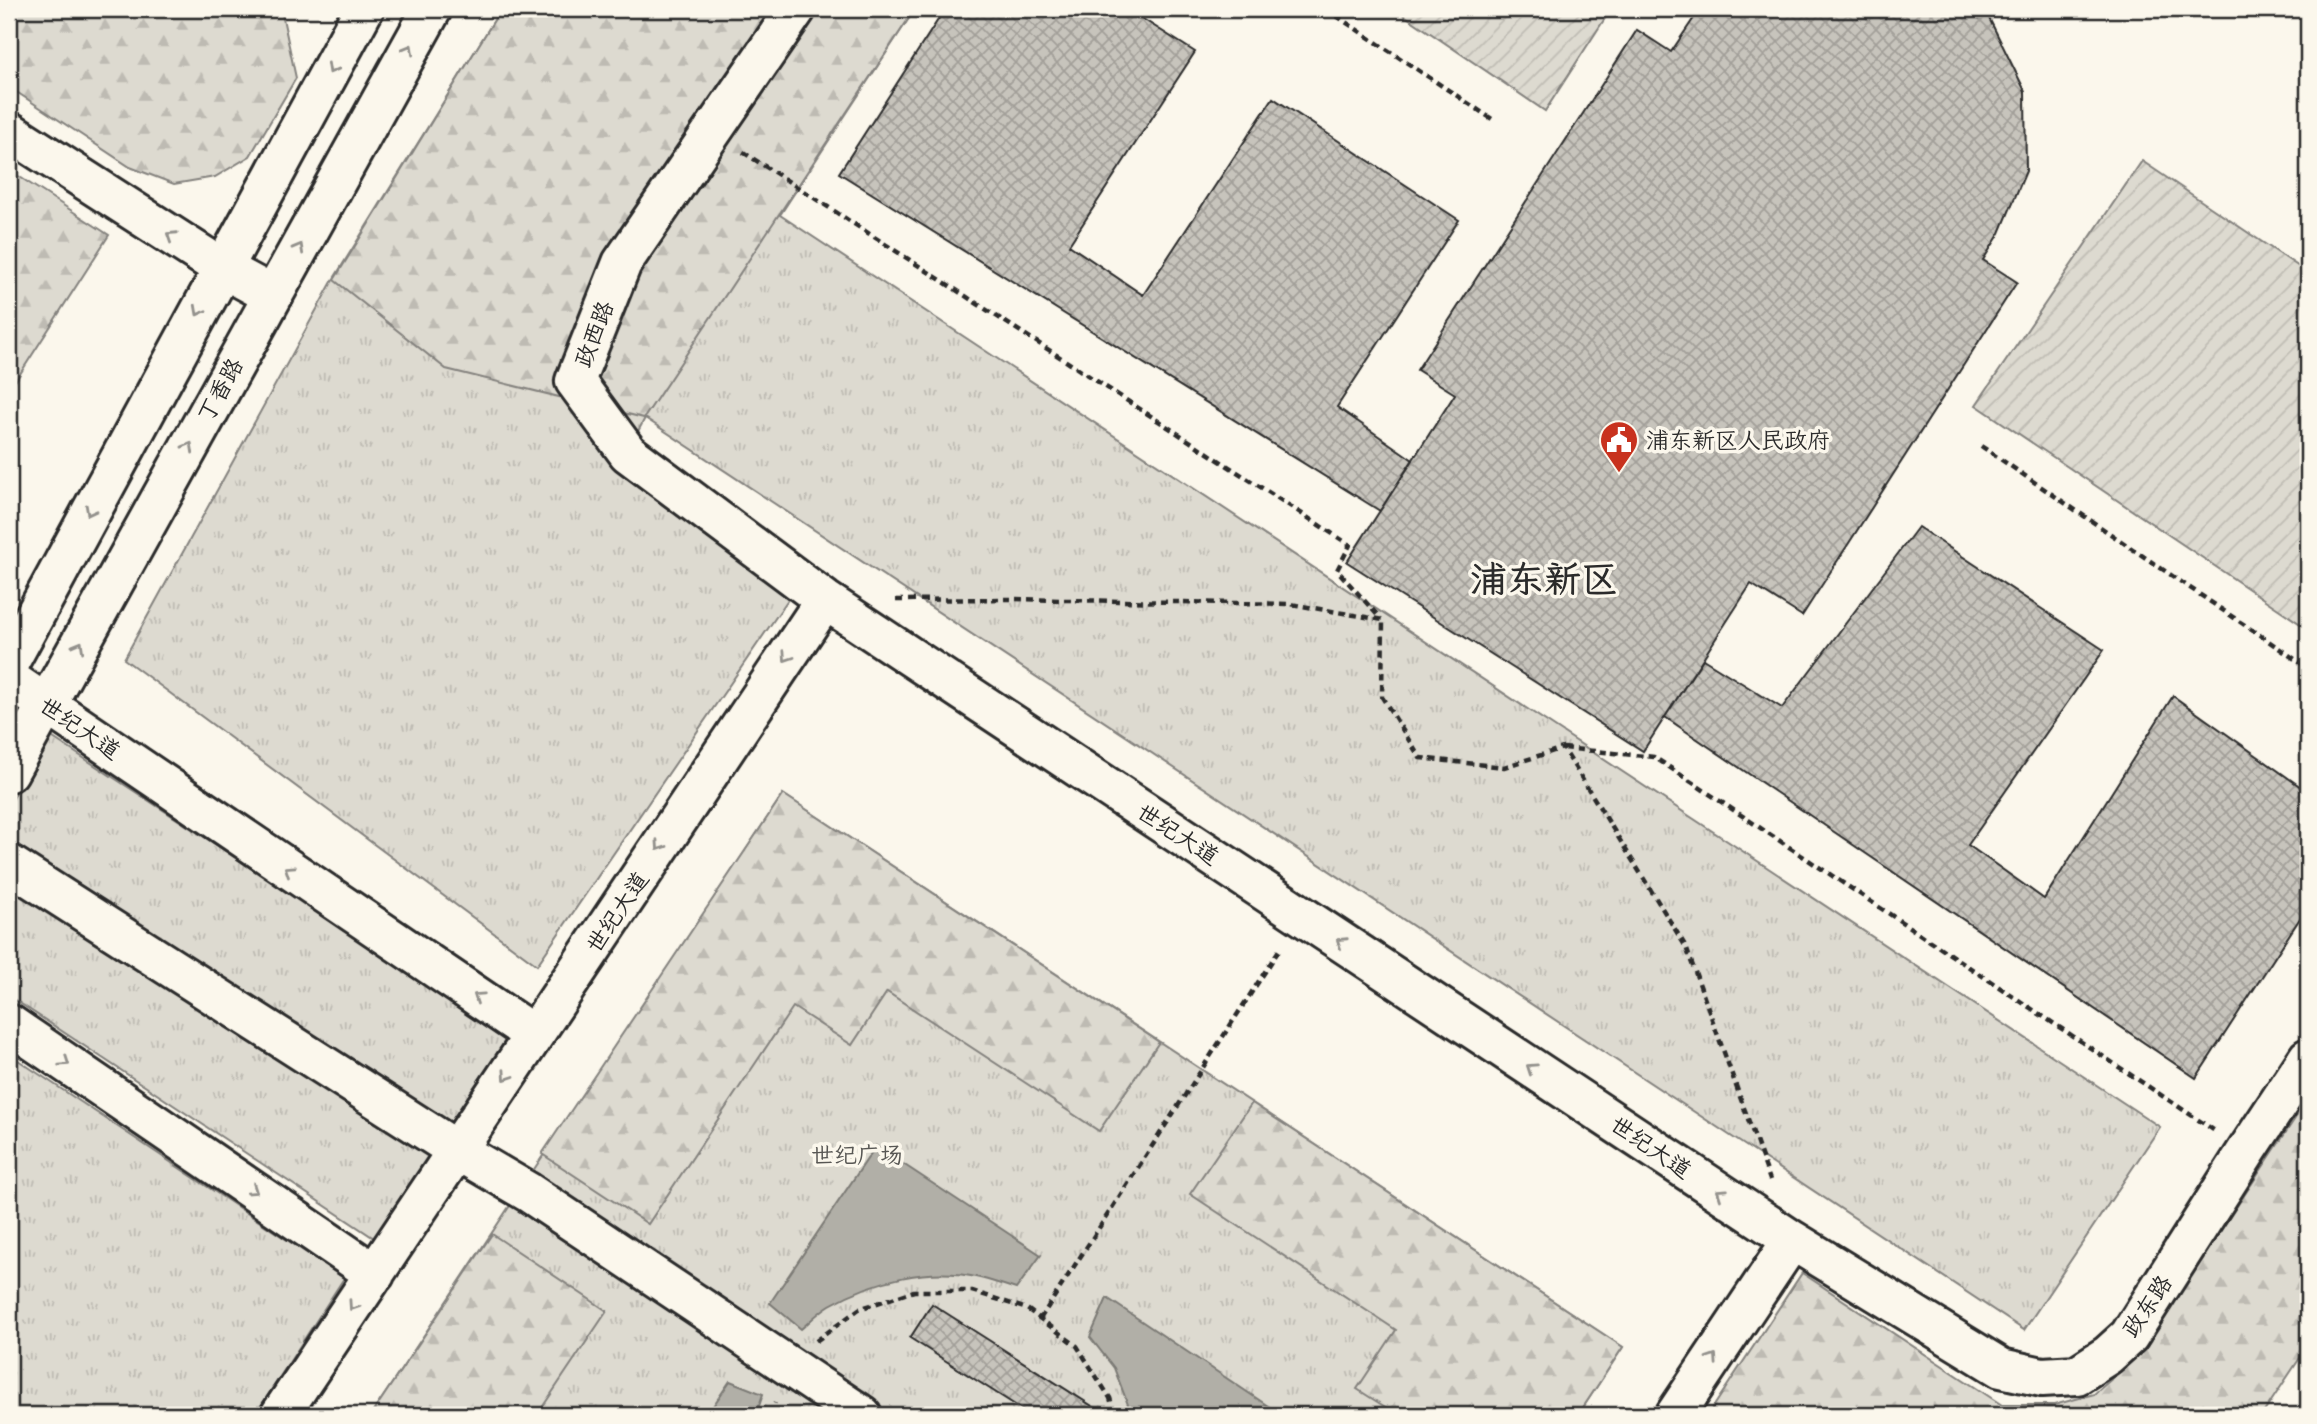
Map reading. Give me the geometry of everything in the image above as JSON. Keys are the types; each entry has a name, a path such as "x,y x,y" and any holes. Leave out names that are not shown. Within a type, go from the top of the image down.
{"street":[{"path":"9,663 364,9"},
{"name":"丁香路","path":"9,772 432,9"},
{"name":"政西路","path":"796,9 622,262 575,381 628,453 825,600"},
{"path":"9,131 222,268 272,295"},
{"name":"世纪大道","path":"281,1415 825,600 1792,1240"},
{"name":"世纪大道","path":"9,679 534,1035"},
{"path":"9,864 458,1151 528,1192 862,1415"},
{"path":"9,1024 375,1274"},
{"name":"政东路","path":"1792,1240 2001,1368 2042,1377 2077,1375 2108,1356 2129,1336 2308,1058"},
{"path":"1675,1415 1792,1240"}],"path":[{"path":"1326,9 1495,121"},
{"path":"713,132 1350,545 1337,570 1383,620 1382,697 1420,758 1504,767 1563,748 1654,757 2246,1152"},
{"path":"1981,446 2308,668"},
{"path":"891,600 1009,599 1291,604 1383,620"},
{"path":"1563,748 1686,947 1792,1240"},
{"path":"1040,1319 1301,915"},
{"path":"771,1415 778,1392 811,1344 859,1309 914,1291 972,1291 1027,1309 1076,1346 1110,1398 1115,1415"}],"green space":[{"path":"9,9 281,9 296,78 250,156 215,177 174,184 130,167 9,87"},
{"path":"501,9 915,9 780,215 2160,1127 2024,1330 645,418 619,468 791,595 537,965 124,659 333,280"},
{"path":"501,9 915,9 644,418 446,369 334,280"},
{"path":"1395,9 1611,9 1545,111"},
{"path":"2142,161 2308,273 2308,629 1976,405"},
{"path":"9,170 109,235 9,391"},
{"path":"47,734 513,1039 380,1242 9,996 9,806"},
{"name":"世纪广场","path":"783,794 1623,1347 1578,1415 371,1415"},
{"path":"783,794 1159,1042 1099,1131 887,992 852,1045 793,1007 648,1224 542,1154"},
{"path":"9,1054 344,1278 255,1415 9,1415"},
{"path":"2308,1099 2308,1346 2262,1415 1708,1415 1802,1273 2002,1405 2054,1405 2094,1394 2136,1358"},
{"path":"1252,1103 1623,1347 1578,1415 1398,1415 1357,1389 1396,1330 1190,1194"},
{"path":"492,1234 607,1311 537,1415 371,1415"}],"shaded area":[{"path":"876,1146 1041,1255 1016,1289 961,1275 903,1278 847,1296 826,1307 801,1329 770,1303"},
{"path":"1107,1298 1271,1408 1266,1415 1132,1415 1114,1368 1090,1337"},
{"path":"730,1381 763,1394 756,1415 707,1415"}],"building":[{"path":"945,9 1127,9 1195,52 1069,245 1143,295 1273,98 1459,220 1337,407 1413,460 1380,511 839,173"},
{"path":"1706,9 1980,9 1987,14 2025,91 2026,171 2000,233 1983,260 2017,282 1802,616 1751,584 1643,751 1347,562 1455,394 1417,370 1637,30 1671,52 1694,18"},
{"path":"1918,527 2104,650 1968,845 2044,899 2173,696 2308,792 2308,906 2196,1078 1665,717 1703,659 1782,708"},
{"path":"932,1304 1103,1413 1031,1415 910,1338"}],"place":[{"name":"浦东新区人民政府","path":"1619,474"}],"district":[{"name":"浦东新区","path":"1544,579"}]}
